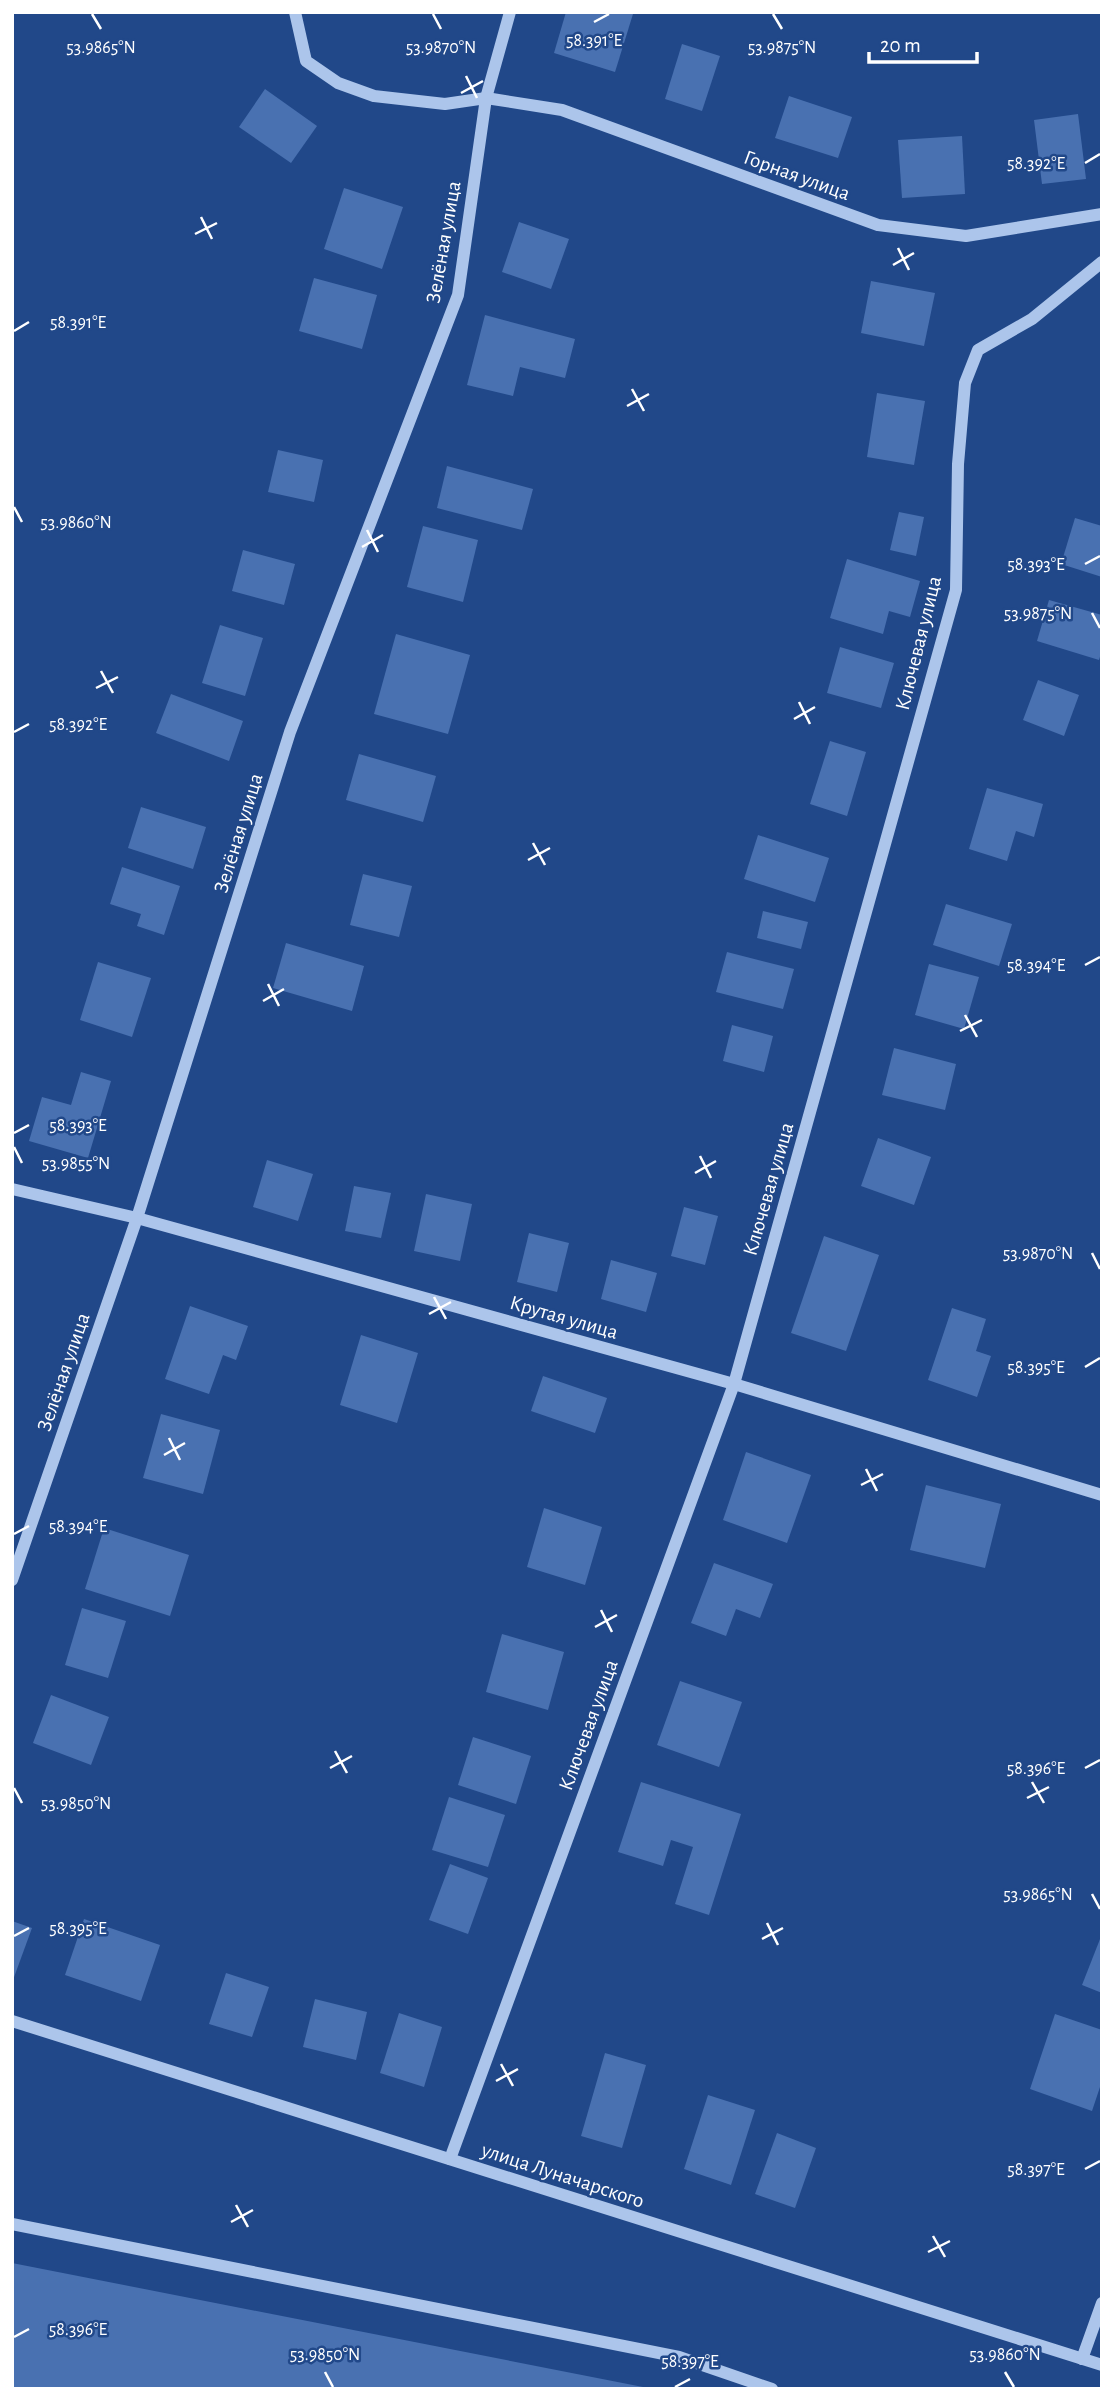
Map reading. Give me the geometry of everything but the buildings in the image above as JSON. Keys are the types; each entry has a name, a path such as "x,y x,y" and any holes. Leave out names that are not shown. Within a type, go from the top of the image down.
{"street":[{"path":"295,12 306,61 338,83 374,96 445,104 486,98"},
{"name":"Зелёная улица","path":"12,1580 137,1218 290,732 458,295 486,98 510,12"},
{"name":"Горная улица","path":"486,98 562,110 878,225 966,236 1102,214"},
{"name":"Ключевая улица","path":"450,2159 734,1384 956,590 958,464 965,383 978,349 1032,319 1102,262"},
{"name":"Крутая улица","path":"12,1189 137,1218 734,1384 1102,1495"},
{"name":"улица Луначарского","path":"12,2021 1102,2365"},
{"path":"12,2224 679,2357 772,2389"},
{"path":"1082,2359 1102,2303"}]}
